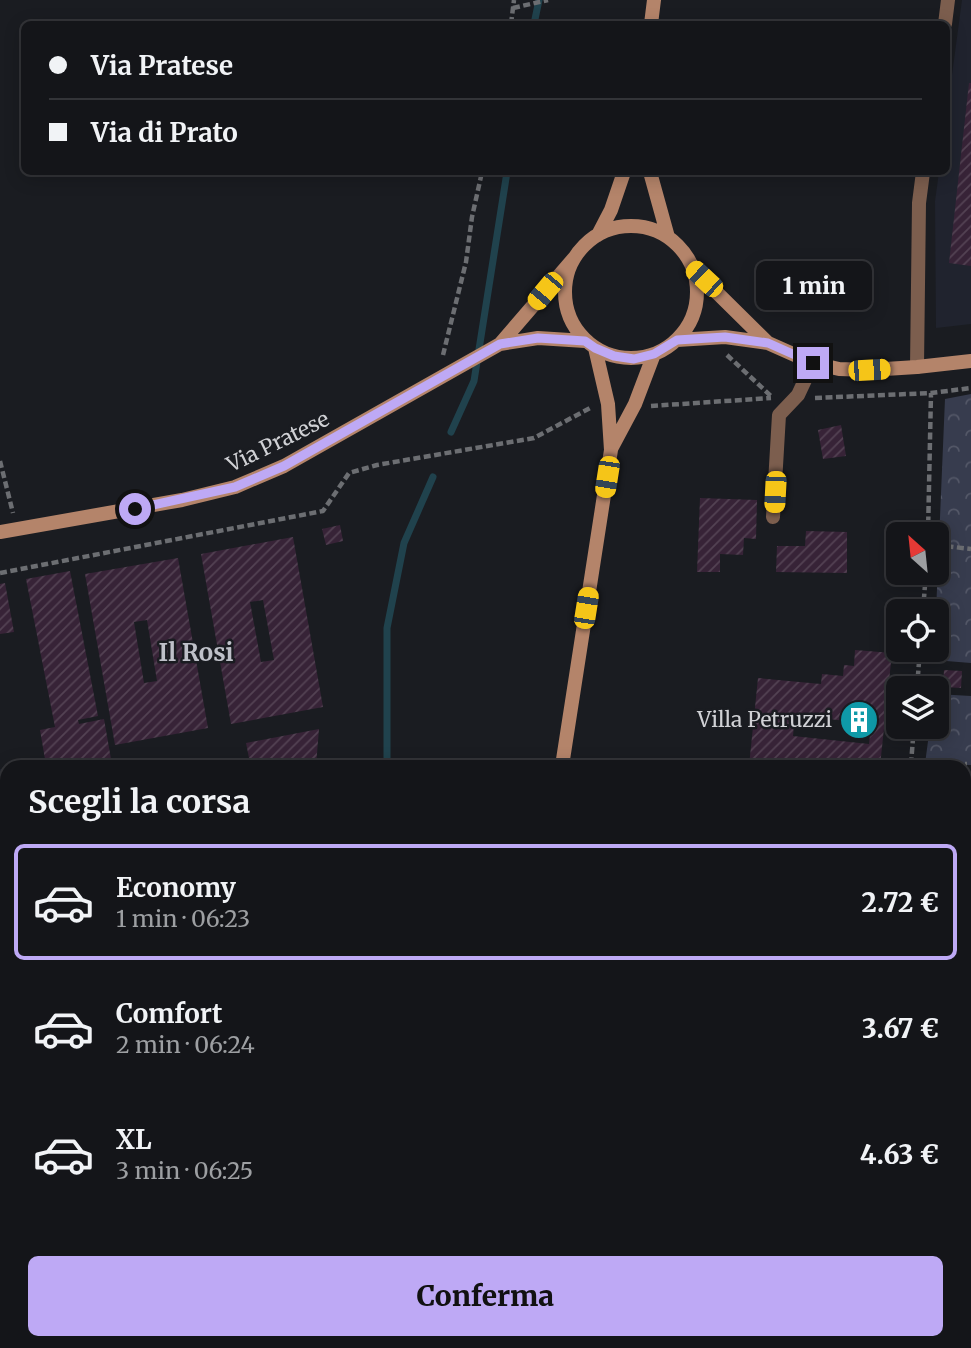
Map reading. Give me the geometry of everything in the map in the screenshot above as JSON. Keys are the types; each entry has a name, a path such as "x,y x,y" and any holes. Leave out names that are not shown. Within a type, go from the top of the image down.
{"main road":[{"path":"651,21 654,0"},
{"path":"598,235 611,210 623,175"},
{"path":"651,175 668,237"},
{"path":"626,226 648,229 668,237 683,251 693,269 697,284 694,314 677,340 654,354 634,359 624,358 590,345 538,338 500,344 589,241 598,235 626,226"},
{"path":"563,760 611,450 608,404 590,345 571,323 565,300 566,278 575,257"},
{"path":"693,269 768,343"},
{"path":"677,340 725,337 768,343 813,363 839,369 917,367 971,360"},
{"name":"Via Pratese","path":"0,532 182,500 235,487 284,466 500,344"},
{"path":"611,450 635,404 654,354"}],"street":[{"path":"945,21 948,0"},
{"path":"917,367 919,203 923,175"},
{"path":"773,517 779,415 798,395 813,363"}],"path":[{"path":"511,21 514,0"},
{"path":"513,8 548,0"},
{"path":"442,359 466,262 481,175"},
{"path":"646,407 773,398 724,352"},
{"path":"811,398 932,393 971,388"},
{"path":"929,522 932,393"},
{"path":"0,573 323,511 349,473 377,465 534,438 590,408"},
{"path":"0,461 13,513"},
{"path":"949,546 971,549"},
{"path":"911,760 913,739"}],"shaded area":[{"path":"962,0 971,0 971,324 936,328 935,201 939,175 950,175 950,90"}],"green space":[{"path":"971,394 971,663 949,661 949,599 937,599 937,585 949,585 949,522 940,522 945,399"},
{"path":"949,695 971,696 971,760 926,760 928,739 949,739"}],"building":[{"path":"971,83 971,266 949,263"},
{"path":"841,425 846,456 823,459 818,430"},
{"path":"700,498 757,500 756,539 744,538 743,555 720,554 720,572 697,572"},
{"path":"340,525 343,541 326,545 322,529"},
{"path":"806,531 847,532 847,573 776,572 777,546 805,546"},
{"path":"293,537 323,707 231,724 201,554","holes":["263,600 274,660 261,662 250,602"]},
{"path":"178,558 208,728 115,745 85,574","holes":["147,620 157,681 144,683 134,622"]},
{"path":"70,571 98,716 78,720 79,724 104,719 111,759 45,760 40,730 55,727 26,579"},
{"path":"5,583 14,632 0,634 0,584"},
{"name":"Villa Petruzzi","path":"855,650 886,653 886,662 891,662 890,676 886,676 886,710 881,760 750,760 758,678 821,684 822,674 843,676 844,665 854,666","holes":["795,715 871,724 869,744 793,736"]},
{"path":"944,670 962,671 961,688 949,687 949,676 944,676"},
{"path":"319,729 316,760 249,758 246,743"}],"waterway":[{"path":"535,21 539,0"},
{"path":"451,432 474,381 507,175"},
{"path":"387,760 387,628 404,543 433,477"}],"place":[{"name":"Villa Petruzzi","path":"859,720"}],"district":[{"name":"Il Rosi","path":"196,653"}],"route":[{"path":"135,509 235,487 284,466 500,344 538,338 585,341 614,356 634,359 654,354 677,340 725,337 768,343 813,363"}]}
